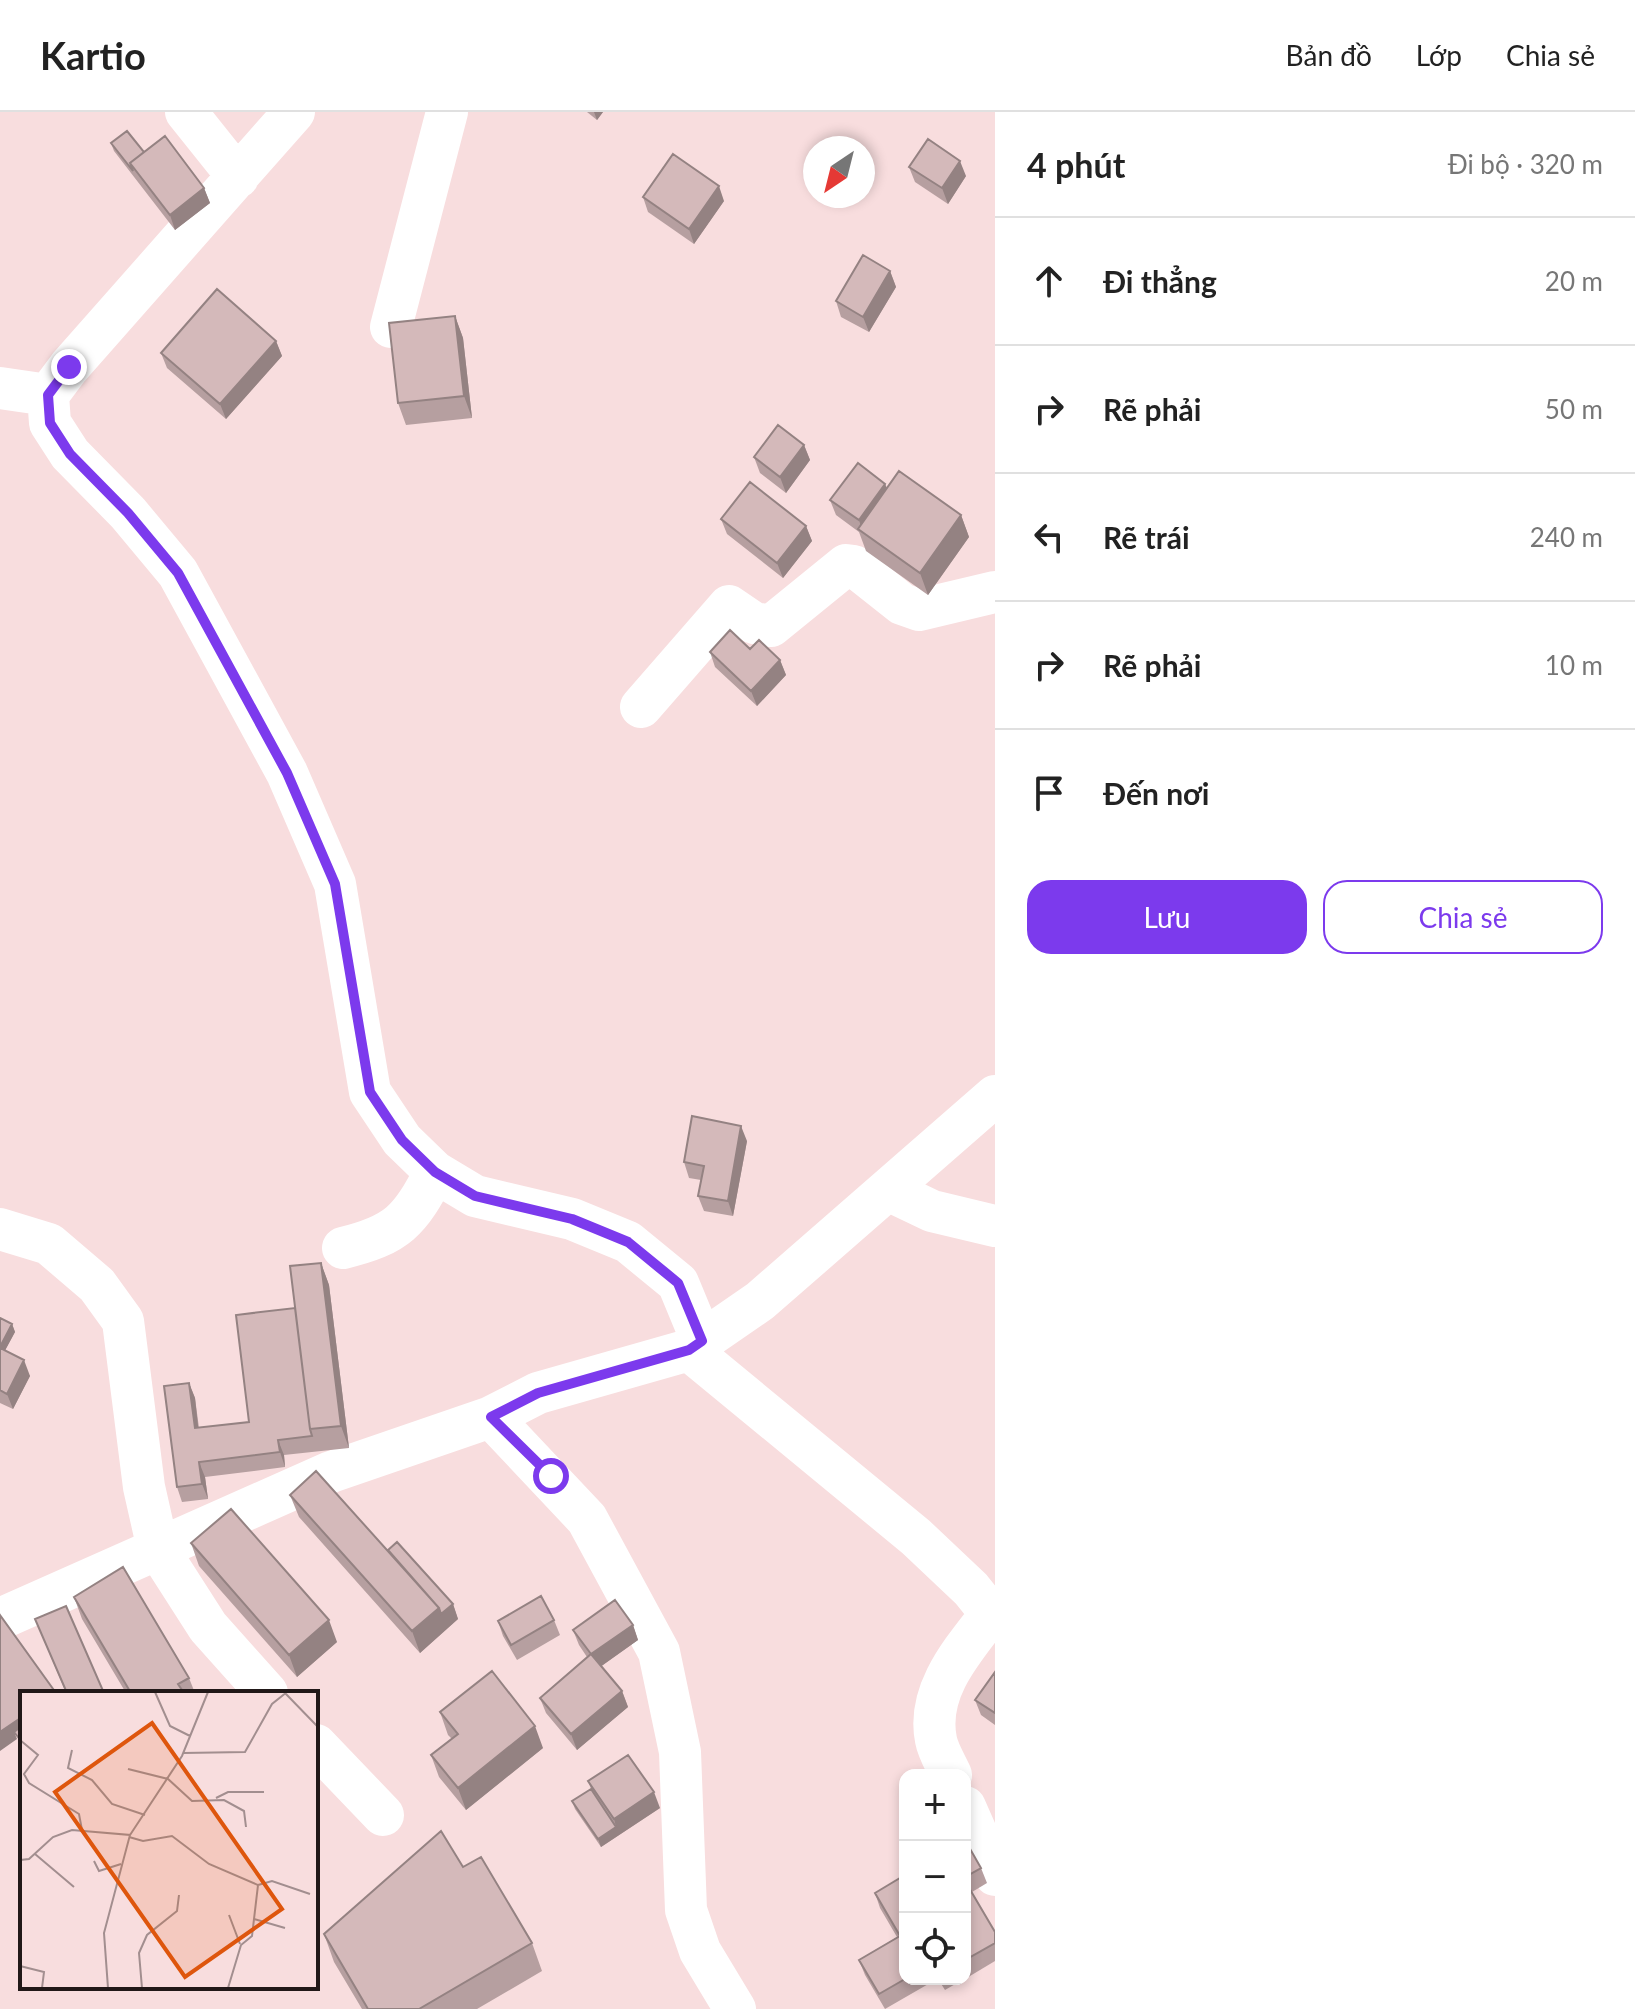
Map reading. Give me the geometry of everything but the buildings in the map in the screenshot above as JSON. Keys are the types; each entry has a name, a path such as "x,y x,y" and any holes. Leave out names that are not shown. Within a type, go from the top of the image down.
{"street":[{"path":"186,112 238,177"},
{"path":"294,112 48,395 50,423 70,454 128,513 178,573 287,773 335,884 370,1092 402,1140 435,1172 475,1196 572,1219 628,1242 678,1283 695,1345 916,1537 971,1589 993,1617 956,1658 939,1689 935,1739 948,1769"},
{"path":"391,327 447,112"},
{"path":"0,388 48,395"},
{"path":"641,707 729,606 754,623 771,626 846,565 854,566 902,604 919,610 995,592"},
{"path":"0,1619 331,1472 491,1417 538,1393 695,1345 760,1301 995,1096"},
{"path":"343,1248 381,1239 416,1209 435,1172"},
{"path":"888,1190 932,1211 995,1226"},
{"path":"0,1229 49,1244 97,1285 123,1321 144,1487 158,1549 208,1627 265,1691"},
{"path":"491,1417 587,1519 659,1652 680,1752 681,1846 686,1910 700,1951 735,2009"},
{"path":"318,1747 383,1815"},
{"path":"971,1821 995,1875"}],"route":[{"path":"69,367 48,395 50,423 70,454 128,513 178,573 287,773 335,884 370,1092 402,1140 435,1172 475,1196 572,1219 628,1242 678,1283 702,1341 689,1350 538,1393 491,1417 551,1476"}]}
